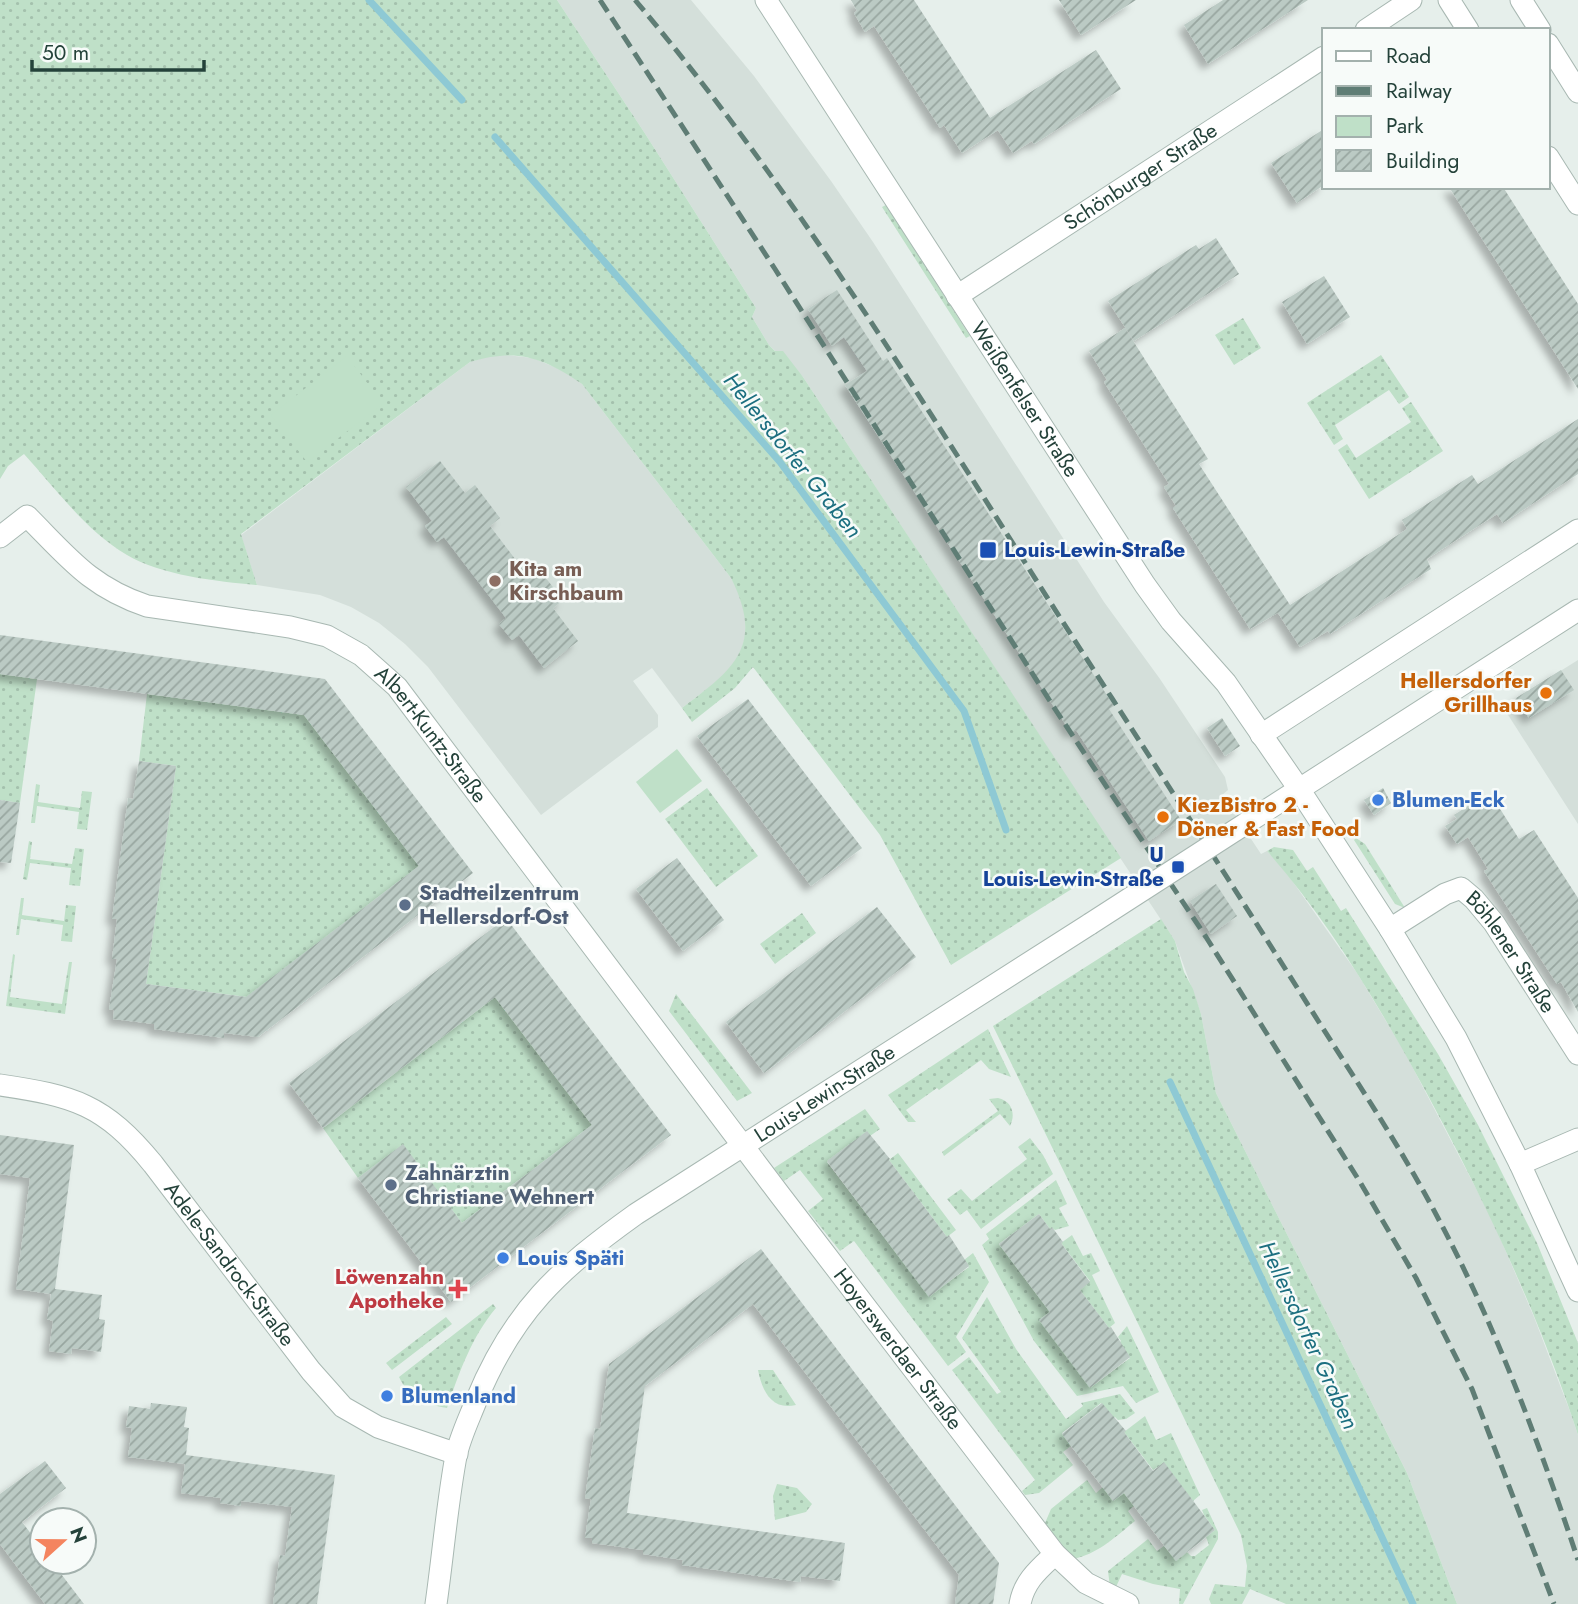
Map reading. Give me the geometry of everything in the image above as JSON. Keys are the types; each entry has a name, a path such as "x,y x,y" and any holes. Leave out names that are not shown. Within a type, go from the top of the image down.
{"street":[{"name":"Weißenfelser Straße","path":"766,0 1145,585 1171,621 1226,683 1299,789"},
{"path":"1369,28 1411,0"},
{"path":"1449,0 1467,28"},
{"path":"1521,0 1538,28"},
{"path":"1550,47 1578,92"},
{"name":"Schönburger Straße","path":"957,296 1322,58"},
{"path":"1550,160 1578,204"},
{"name":"Albert-Kuntz-Straße","path":"0,537 27,516 72,563 100,586 125,598 147,606 315,633 327,636 361,655 397,687 743,1145"},
{"path":"1261,734 1578,530"},
{"name":"Louis-Lewin-Straße","path":"436,1604 457,1454 488,1373 511,1331 537,1297 594,1244 743,1145 1578,610"},
{"path":"1299,789 1390,929 1456,1038 1520,1164 1578,1291"},
{"name":"Böhlener Straße","path":"1390,929 1445,894 1461,888 1494,923 1578,1054"},
{"name":"Adele-Sandrock-Straße","path":"0,1085 54,1093 79,1101 116,1126 153,1164 323,1387 343,1407 378,1427 457,1454"},
{"path":"1520,1164 1578,1139"},
{"name":"Hoyerswerdaer Straße","path":"743,1145 1055,1554 1086,1583 1128,1604"},
{"path":"1020,1604 1026,1585 1055,1554"}],"shaded area":[{"path":"557,0 691,0 754,76 873,242 1104,602 1160,679 1225,777 1228,790 1222,795 1261,854 1267,851 1286,872 1357,973 1404,1051 1492,1219 1534,1317 1571,1414 1578,1435 1578,1604 1457,1604 1407,1473 1216,1093 1201,1014 1175,941 803,377 769,345 752,317 756,308"},
{"name":"Kita am Kirschbaum","path":"496,354 533,358 564,371 582,384 731,578 741,597 746,620 740,655 732,666 719,680 682,708 652,668 633,681 658,715 658,727 541,815 428,667 405,644 379,623 351,607 320,595 257,585 241,535 470,362"},
{"path":"1578,660 1578,824 1503,707"}],"green space":[{"path":"0,0 557,0 756,308 752,317 769,345 775,351 783,351 803,377 1121,858 951,965 880,835 753,667 735,688 692,722 682,708 716,681 739,654 744,639 745,622 741,602 731,578 582,384 542,361 501,356 470,362 241,534 257,585 172,572 127,555 85,522 24,454 8,466 0,479"},
{"path":"886,205 970,336 966,338 882,207"},
{"path":"1243,318 1261,348 1234,365 1215,335"},
{"path":"1381,355 1409,397 1399,404 1389,390 1335,425 1343,439 1334,445 1307,403"},
{"path":"347,356 383,404 307,462 271,415"},
{"path":"1411,402 1443,451 1369,499 1338,450 1347,444 1356,458 1411,422 1402,408"},
{"path":"0,674 37,679 20,803 0,800"},
{"path":"147,694 304,715 419,866 247,997 146,984 176,766 139,761"},
{"path":"677,749 702,781 660,813 636,782"},
{"path":"36,784 40,785 38,802 80,808 82,791 92,792 87,830 77,829 79,812 37,806 35,823 31,823"},
{"path":"707,788 758,856 716,887 665,819"},
{"path":"1356,838 1365,844 1405,908 1395,904 1354,840"},
{"path":"29,841 32,842 30,859 72,864 75,848 84,849 80,886 69,885 71,868 30,863 27,880 23,879"},
{"path":"1274,847 1293,850 1307,871 1313,867 1341,911 1346,908 1438,1054 1478,1125 1537,1243 1578,1343 1578,1435 1528,1302 1447,1132 1390,1027 1333,936 1267,851"},
{"path":"21,898 24,898 22,915 64,921 66,905 76,906 72,942 61,941 63,925 21,919 19,935 16,935"},
{"path":"802,913 816,933 775,964 760,944"},
{"path":"1161,919 1175,941 1201,1014 1216,1093 1407,1473 1457,1604 1286,1604 1250,1589 1242,1604 1211,1604 1209,1599 1215,1584 1245,1587 1247,1566 1241,1535 993,1026"},
{"path":"13,954 10,997 62,1004 69,962 72,962 65,1014 6,1006"},
{"path":"676,994 752,1093 737,1101 669,1011"},
{"path":"495,997 592,1125 462,1223 403,1145 358,1178 323,1128"},
{"path":"988,1029 1011,1077 989,1069 981,1060 906,1110 916,1122 908,1122 888,1095"},
{"path":"998,1098 1007,1102 1012,1109 1010,1126 1000,1114 944,1156 942,1152 998,1111 989,1099"},
{"path":"865,1109 880,1129 870,1136 866,1132 827,1162 929,1296 969,1267 964,1260 973,1253 989,1282 956,1337 966,1352 948,1366 854,1241 840,1251 808,1211 823,1199 800,1170 784,1181 774,1168"},
{"path":"1030,1138 1053,1174 981,1229 967,1210 960,1215 947,1199 961,1189 972,1201 1027,1159 1018,1147"},
{"path":"898,1153 956,1230 947,1237 889,1160"},
{"path":"1056,1180 1067,1204 1059,1208 1069,1226 1050,1229 1039,1214 999,1244 1050,1312 1040,1320 1091,1387 1130,1358 1119,1343 1121,1341 1118,1337 1127,1326 1159,1392 1136,1403 1123,1386 1077,1396 1034,1341 982,1245 989,1239 986,1234"},
{"path":"1072,1235 1083,1256 1091,1253 1100,1271 1092,1275 1115,1323 1109,1328 1079,1289 1090,1281 1061,1243"},
{"path":"987,1297 1016,1349 1066,1419 1083,1406 1081,1403 1120,1394 1135,1413 1126,1419 1118,1420 1113,1418 1101,1403 1062,1433 1071,1446 1063,1452 1073,1465 1039,1493 1025,1495 1022,1491 1035,1480 952,1370 969,1357 997,1394 1001,1392 962,1338"},
{"path":"493,1304 496,1308 473,1343 447,1408 425,1402 413,1395 399,1377"},
{"path":"446,1317 452,1324 392,1370 386,1363"},
{"path":"758,1370 773,1370 796,1405 774,1402 765,1392"},
{"path":"1145,1416 1156,1440 1171,1433 1200,1495 1193,1501 1164,1463 1153,1470 1124,1432"},
{"path":"1087,1480 1096,1493 1103,1487 1124,1493 1134,1506 1128,1511 1135,1521 1098,1549 1073,1559 1045,1523 1051,1509"},
{"path":"777,1484 797,1488 812,1504 806,1512 775,1520 773,1496"},
{"path":"1207,1508 1218,1532 1218,1539 1183,1604 1179,1604 1180,1589 1122,1574 1115,1589 1110,1587 1108,1571 1148,1539 1157,1551 1164,1546 1176,1560 1187,1552 1195,1556 1209,1545 1206,1537 1215,1530 1202,1510"}],"building":[{"path":"851,0 914,0 998,130 962,153 944,125 940,128 874,26 865,32 854,13 857,11"},
{"path":"1059,0 1136,0 1081,35"},
{"path":"1223,0 1308,0 1208,64 1184,25"},
{"path":"1096,50 1121,89 1034,144 1032,141 1013,153 990,118"},
{"path":"1322,130 1322,186 1297,203 1271,163"},
{"path":"1450,189 1504,189 1578,304 1578,389"},
{"path":"1216,238 1239,274 1134,341 1108,301 1196,245 1199,249"},
{"path":"1324,276 1350,317 1307,344 1282,302"},
{"path":"837,290 883,361 887,358 1114,706 1109,709 1181,820 1149,841 1076,730 1071,733 845,385 867,371 844,337 832,346 808,309"},
{"path":"1125,328 1208,459 1199,464 1290,605 1407,529 1402,520 1472,475 1478,484 1578,419 1578,474 1503,523 1497,514 1427,559 1431,569 1330,634 1328,631 1300,647 1278,613 1286,608 1250,629 1173,508 1176,506 1164,487 1169,484 1104,382 1107,380 1089,351"},
{"path":"440,461 465,493 475,485 500,518 490,526 528,576 538,568 563,600 553,608 578,641 544,668 519,635 512,640 499,624 506,618 444,537 437,542 425,526 432,521 406,487"},
{"path":"0,635 325,679 473,873 258,1037 224,1033 224,1038 154,1029 154,1024 113,1019 114,1010 109,1009 117,959 112,959 117,919 112,919 128,798 133,799 139,761 176,766 146,984 246,997 419,866 304,715 0,674"},
{"path":"1561,670 1574,690 1529,718 1516,698"},
{"path":"748,699 862,848 811,886 697,736"},
{"path":"1222,718 1240,746 1225,756 1207,728"},
{"name":"Blumen-Eck","path":"1383,788 1391,803 1374,815 1364,800"},
{"path":"1492,796 1519,839 1534,830 1578,898 1578,1012 1561,982 1557,984 1484,871 1488,869 1468,837 1457,844 1445,826 1457,819 1454,815 1482,797 1484,801"},
{"path":"0,800 20,803 11,863 0,862"},
{"path":"677,858 724,920 683,951 636,889"},
{"path":"1216,884 1237,916 1211,934 1190,901"},
{"path":"877,907 916,957 764,1073 726,1022"},
{"path":"506,918 671,1135 451,1302 358,1178 403,1144 462,1223 592,1125 495,997 323,1128 289,1083"},
{"path":"867,1131 947,1237 949,1235 969,1266 929,1297 827,1161"},
{"path":"0,1135 74,1145 55,1289 102,1295 99,1319 105,1320 101,1352 72,1348 71,1354 49,1351 53,1321 47,1319 51,1294 16,1289 30,1178 0,1174"},
{"path":"1039,1214 1050,1229 1052,1227 1090,1282 1080,1290 1109,1328 1111,1327 1130,1357 1090,1388 1039,1320 1050,1312 999,1244"},
{"path":"761,1249 999,1563 993,1604 955,1604 959,1575 753,1304 645,1386 627,1513 845,1543 840,1581 801,1576 800,1582 682,1565 683,1560 643,1554 643,1550 592,1543 592,1538 585,1538 591,1499 585,1498 595,1428 600,1429 609,1364"},
{"path":"151,1403 187,1407 184,1427 189,1428 186,1455 335,1475 317,1604 273,1604 280,1555 285,1556 292,1507 241,1501 241,1506 220,1503 221,1498 181,1493 185,1464 128,1457 132,1428 126,1427 129,1406 150,1409"},
{"path":"1102,1403 1126,1431 1124,1432 1153,1471 1164,1462 1215,1530 1176,1561 1124,1493 1113,1501 1062,1434"},
{"path":"45,1461 66,1488 43,1506 28,1506 28,1517 22,1522 28,1530 28,1576 63,1576 84,1604 45,1604 0,1544 0,1494"}],"waterway":[{"name":"Hellersdorfer Graben","path":"369,0 462,100"},
{"name":"Hellersdorfer Graben","path":"495,137 780,462 964,711 1006,830"},
{"name":"Hellersdorfer Graben","path":"1170,1082 1413,1604"}],"railway":[{"path":"600,0 1055,709 1206,937 1360,1182 1416,1278 1472,1389 1554,1604"},
{"path":"635,0 755,154 866,314 1393,1139 1439,1220 1480,1303 1532,1430 1578,1560"}],"place":[{"name":"Louis-Lewin-Straße","path":"988,550"},
{"name":"Kita am Kirschbaum","path":"495,581"},
{"name":"Hellersdorfer Grillhaus","path":"1546,693"},
{"name":"Blumen-Eck","path":"1378,800"},
{"name":"KiezBistro 2 - Döner & Fast Food","path":"1163,817"},
{"name":"U Louis-Lewin-Straße","path":"1178,867"},
{"name":"Stadtteilzentrum Hellersdorf-Ost","path":"405,905"},
{"name":"Zahnärztin Christiane Wehnert","path":"391,1185"},
{"name":"Louis Späti","path":"503,1258"},
{"name":"Löwenzahn Apotheke","path":"458,1289"},
{"name":"Blumenland","path":"387,1396"}]}
